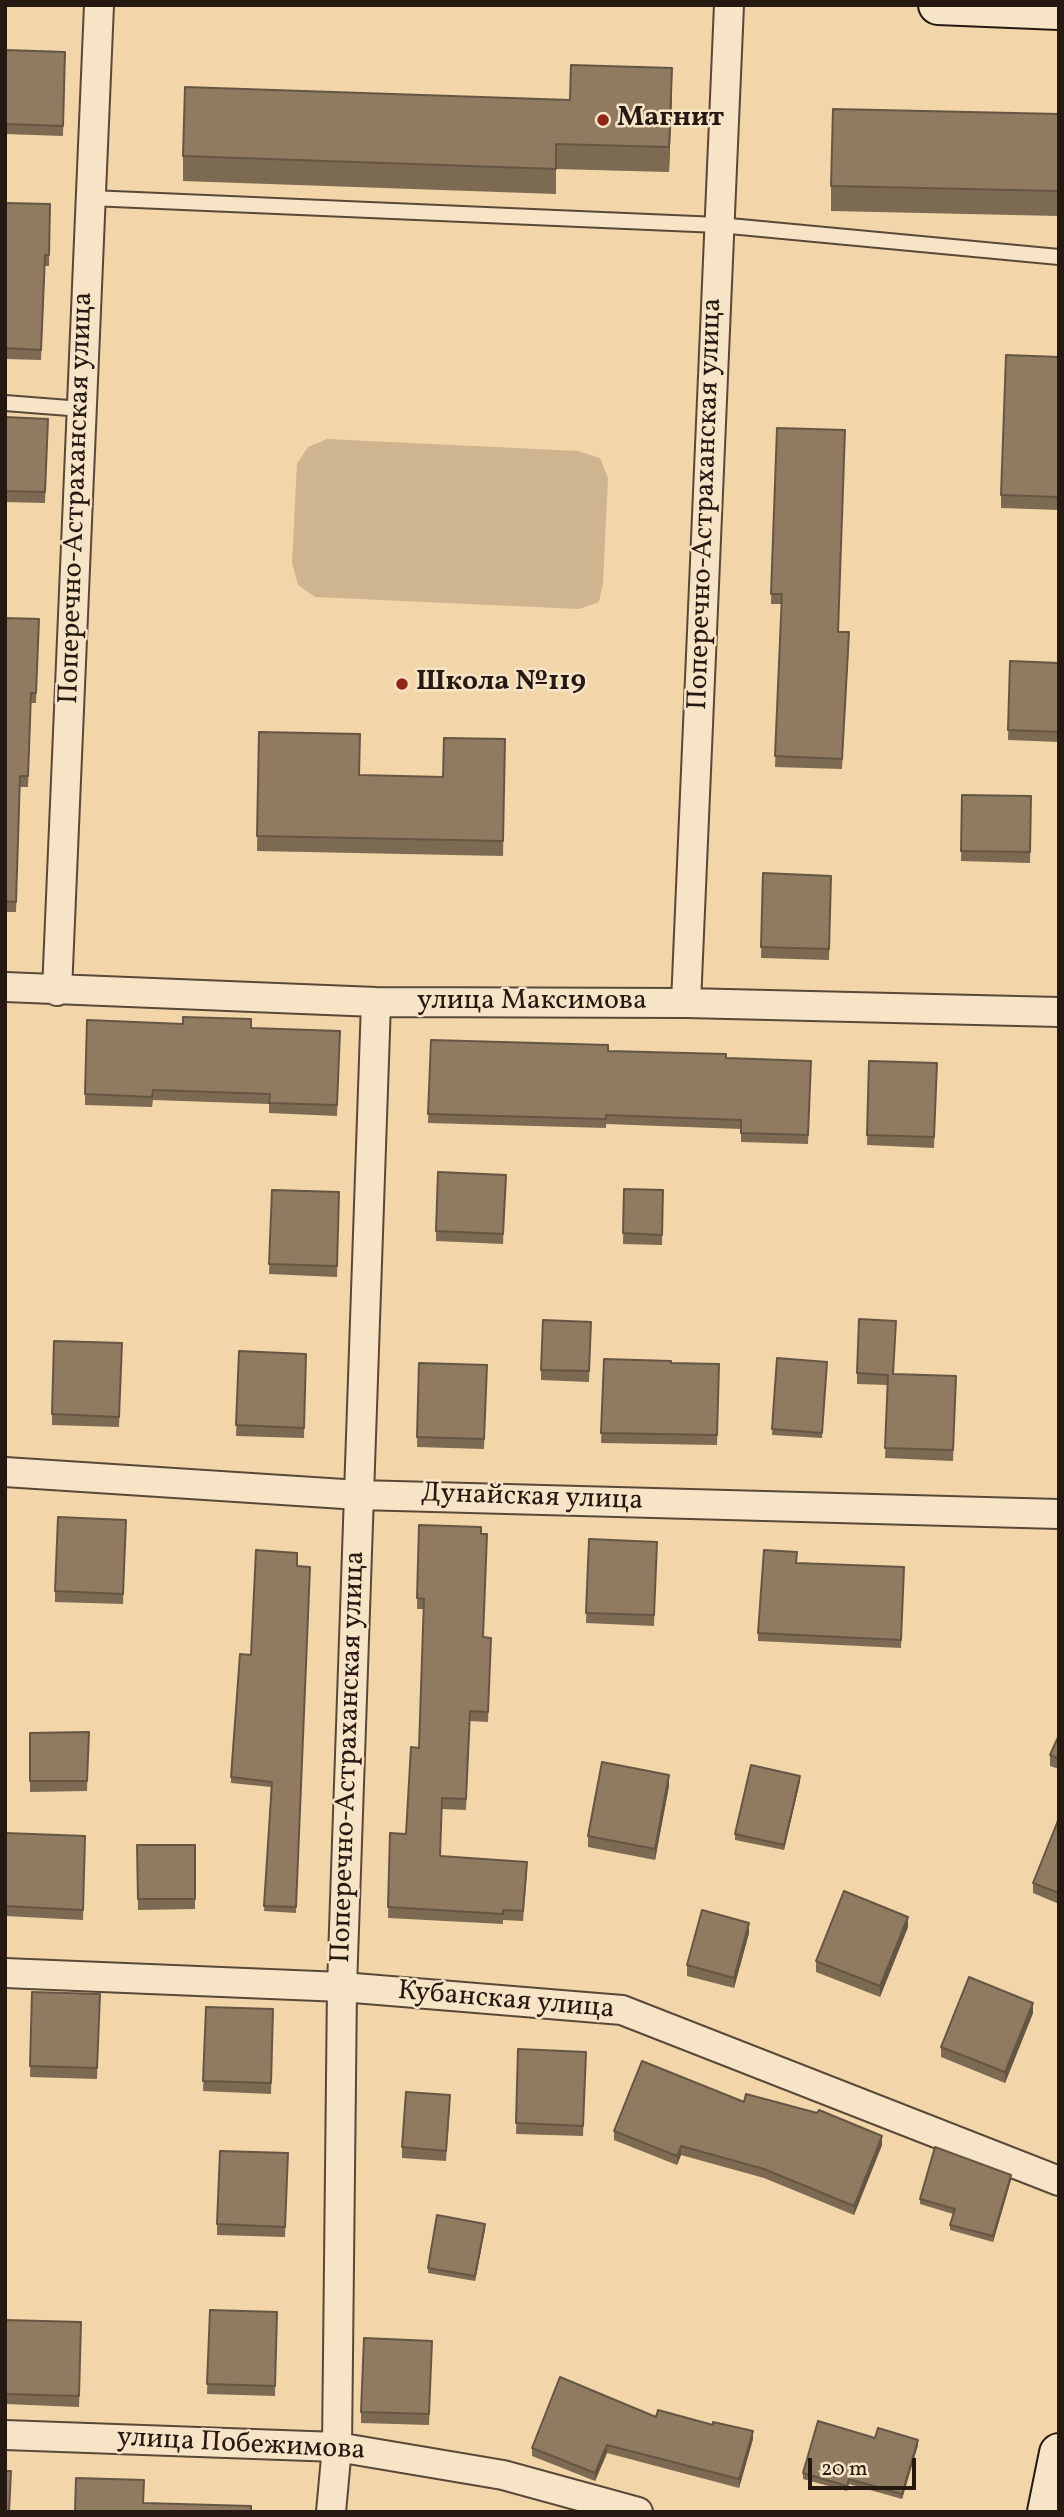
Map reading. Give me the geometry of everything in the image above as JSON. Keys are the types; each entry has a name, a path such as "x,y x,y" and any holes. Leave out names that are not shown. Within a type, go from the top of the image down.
{"main road":[{"path":"938,5 1059,10"},
{"path":"1046,2512 1059,2453"}],"street":[{"name":"Поперечно-Астраханская улица","path":"57,991 99,5"},
{"name":"Поперечно-Астраханская улица","path":"686,1003 729,5"},
{"name":"улица Максимова","path":"5,987 376,1002 686,1003 1059,1012"},
{"name":"Поперечно-Астраханская улица","path":"331,2512 337,2447 342,1987 376,1002"},
{"name":"Дунайская улица","path":"5,1472 359,1494 1059,1514"},
{"name":"Кубанская улица","path":"5,1973 342,1987 622,2010 1059,2180"},
{"name":"улица Побежимова","path":"5,2435 337,2447 503,2474 638,2512"}],"lane":[{"path":"90,198 719,225 1059,257"},
{"path":"5,403 82,408"}],"shaded area":[{"path":"327,439 578,451 600,458 608,478 603,583 599,602 579,609 315,597 298,585 292,563 297,464 308,447"}],"building":[{"path":"5,50 65,52 63,126 5,124"},
{"path":"571,65 672,68 669,147 556,144 556,169 183,156 185,87 570,100"},
{"path":"833,109 1059,114 1059,191 831,186"},
{"path":"5,203 50,204 49,255 45,255 41,350 5,348"},
{"path":"1006,355 1059,357 1059,497 1001,495"},
{"path":"5,417 48,419 45,492 5,491"},
{"path":"777,428 845,430 838,632 849,632 842,759 775,756 782,594 771,594"},
{"path":"5,618 39,619 36,693 31,693 28,776 20,776 16,902 5,901"},
{"path":"1010,661 1059,663 1059,732 1008,730"},
{"path":"259,732 360,734 359,775 443,777 444,738 505,739 503,841 257,836"},
{"path":"962,795 1031,796 1030,852 961,851"},
{"path":"763,873 831,876 829,949 761,947"},
{"path":"183,1017 251,1019 251,1028 340,1031 337,1105 269,1103 270,1094 153,1090 152,1097 85,1094 87,1020 183,1024"},
{"path":"431,1040 608,1045 608,1051 726,1054 726,1058 811,1061 808,1135 741,1133 741,1120 606,1115 606,1119 428,1114"},
{"path":"869,1061 937,1063 934,1137 867,1135"},
{"path":"438,1172 506,1175 503,1234 436,1231"},
{"path":"624,1189 663,1190 662,1235 623,1233"},
{"path":"272,1190 339,1192 337,1266 269,1264"},
{"path":"859,1319 896,1321 893,1374 956,1376 953,1450 885,1448 888,1375 857,1373"},
{"path":"543,1320 591,1322 589,1371 541,1370"},
{"path":"54,1341 122,1343 119,1417 52,1414"},
{"path":"239,1351 306,1354 304,1428 236,1425"},
{"path":"777,1358 827,1362 822,1433 772,1429"},
{"path":"604,1359 719,1364 717,1435 601,1433"},
{"path":"419,1363 487,1365 484,1439 417,1437"},
{"path":"58,1517 126,1520 123,1594 55,1591"},
{"path":"419,1525 481,1527 481,1534 487,1534 483,1637 491,1638 488,1712 470,1711 466,1799 442,1798 440,1856 527,1862 523,1911 503,1910 503,1914 388,1907 390,1833 406,1834 411,1747 419,1748 424,1599 417,1598"},
{"path":"589,1539 657,1542 654,1615 586,1613"},
{"path":"256,1550 297,1553 297,1566 310,1567 296,1907 264,1906 272,1782 231,1777 240,1654 251,1655"},
{"path":"764,1550 797,1552 796,1563 904,1567 901,1640 758,1633"},
{"path":"89,1732 87,1781 30,1781 30,1733"},
{"path":"1059,1735 1059,1759 1050,1755"},
{"path":"602,1762 669,1775 655,1849 588,1836"},
{"path":"751,1765 800,1776 784,1845 735,1834"},
{"path":"1059,1818 1059,1893 1033,1883"},
{"path":"5,1833 85,1836 83,1910 5,1906"},
{"path":"137,1845 195,1845 195,1899 138,1899"},
{"path":"844,1891 908,1917 880,1986 816,1961"},
{"path":"702,1910 749,1923 734,1978 687,1965"},
{"path":"969,1977 1033,2003 1005,2072 941,2047"},
{"path":"32,1992 100,1994 97,2068 30,2066"},
{"path":"206,2007 273,2009 271,2083 203,2081"},
{"path":"518,2049 586,2052 583,2126 516,2123"},
{"path":"642,2061 744,2102 746,2094 817,2113 819,2110 882,2136 854,2206 764,2169 681,2146 677,2156 614,2131"},
{"path":"406,2092 450,2095 446,2151 402,2147"},
{"path":"935,2147 1011,2175 993,2236 950,2225 955,2209 920,2199"},
{"path":"220,2151 288,2153 285,2227 217,2224"},
{"path":"437,2215 485,2224 475,2276 428,2268"},
{"path":"210,2310 277,2312 275,2386 207,2384"},
{"path":"5,2320 81,2322 79,2396 5,2394"},
{"path":"364,2338 432,2341 429,2414 361,2412"},
{"path":"560,2377 656,2417 658,2410 713,2425 713,2422 753,2431 739,2479 607,2445 595,2473 532,2448"},
{"path":"818,2421 875,2438 878,2428 918,2440 902,2494 849,2479 847,2486 803,2473"},
{"path":"5,2471 11,2471 9,2512 5,2512"},
{"path":"76,2478 144,2480 143,2503 251,2506 251,2512 75,2512"}],"place":[{"name":"Магнит","path":"603,120"},
{"name":"Школа №119","path":"402,684"}]}
